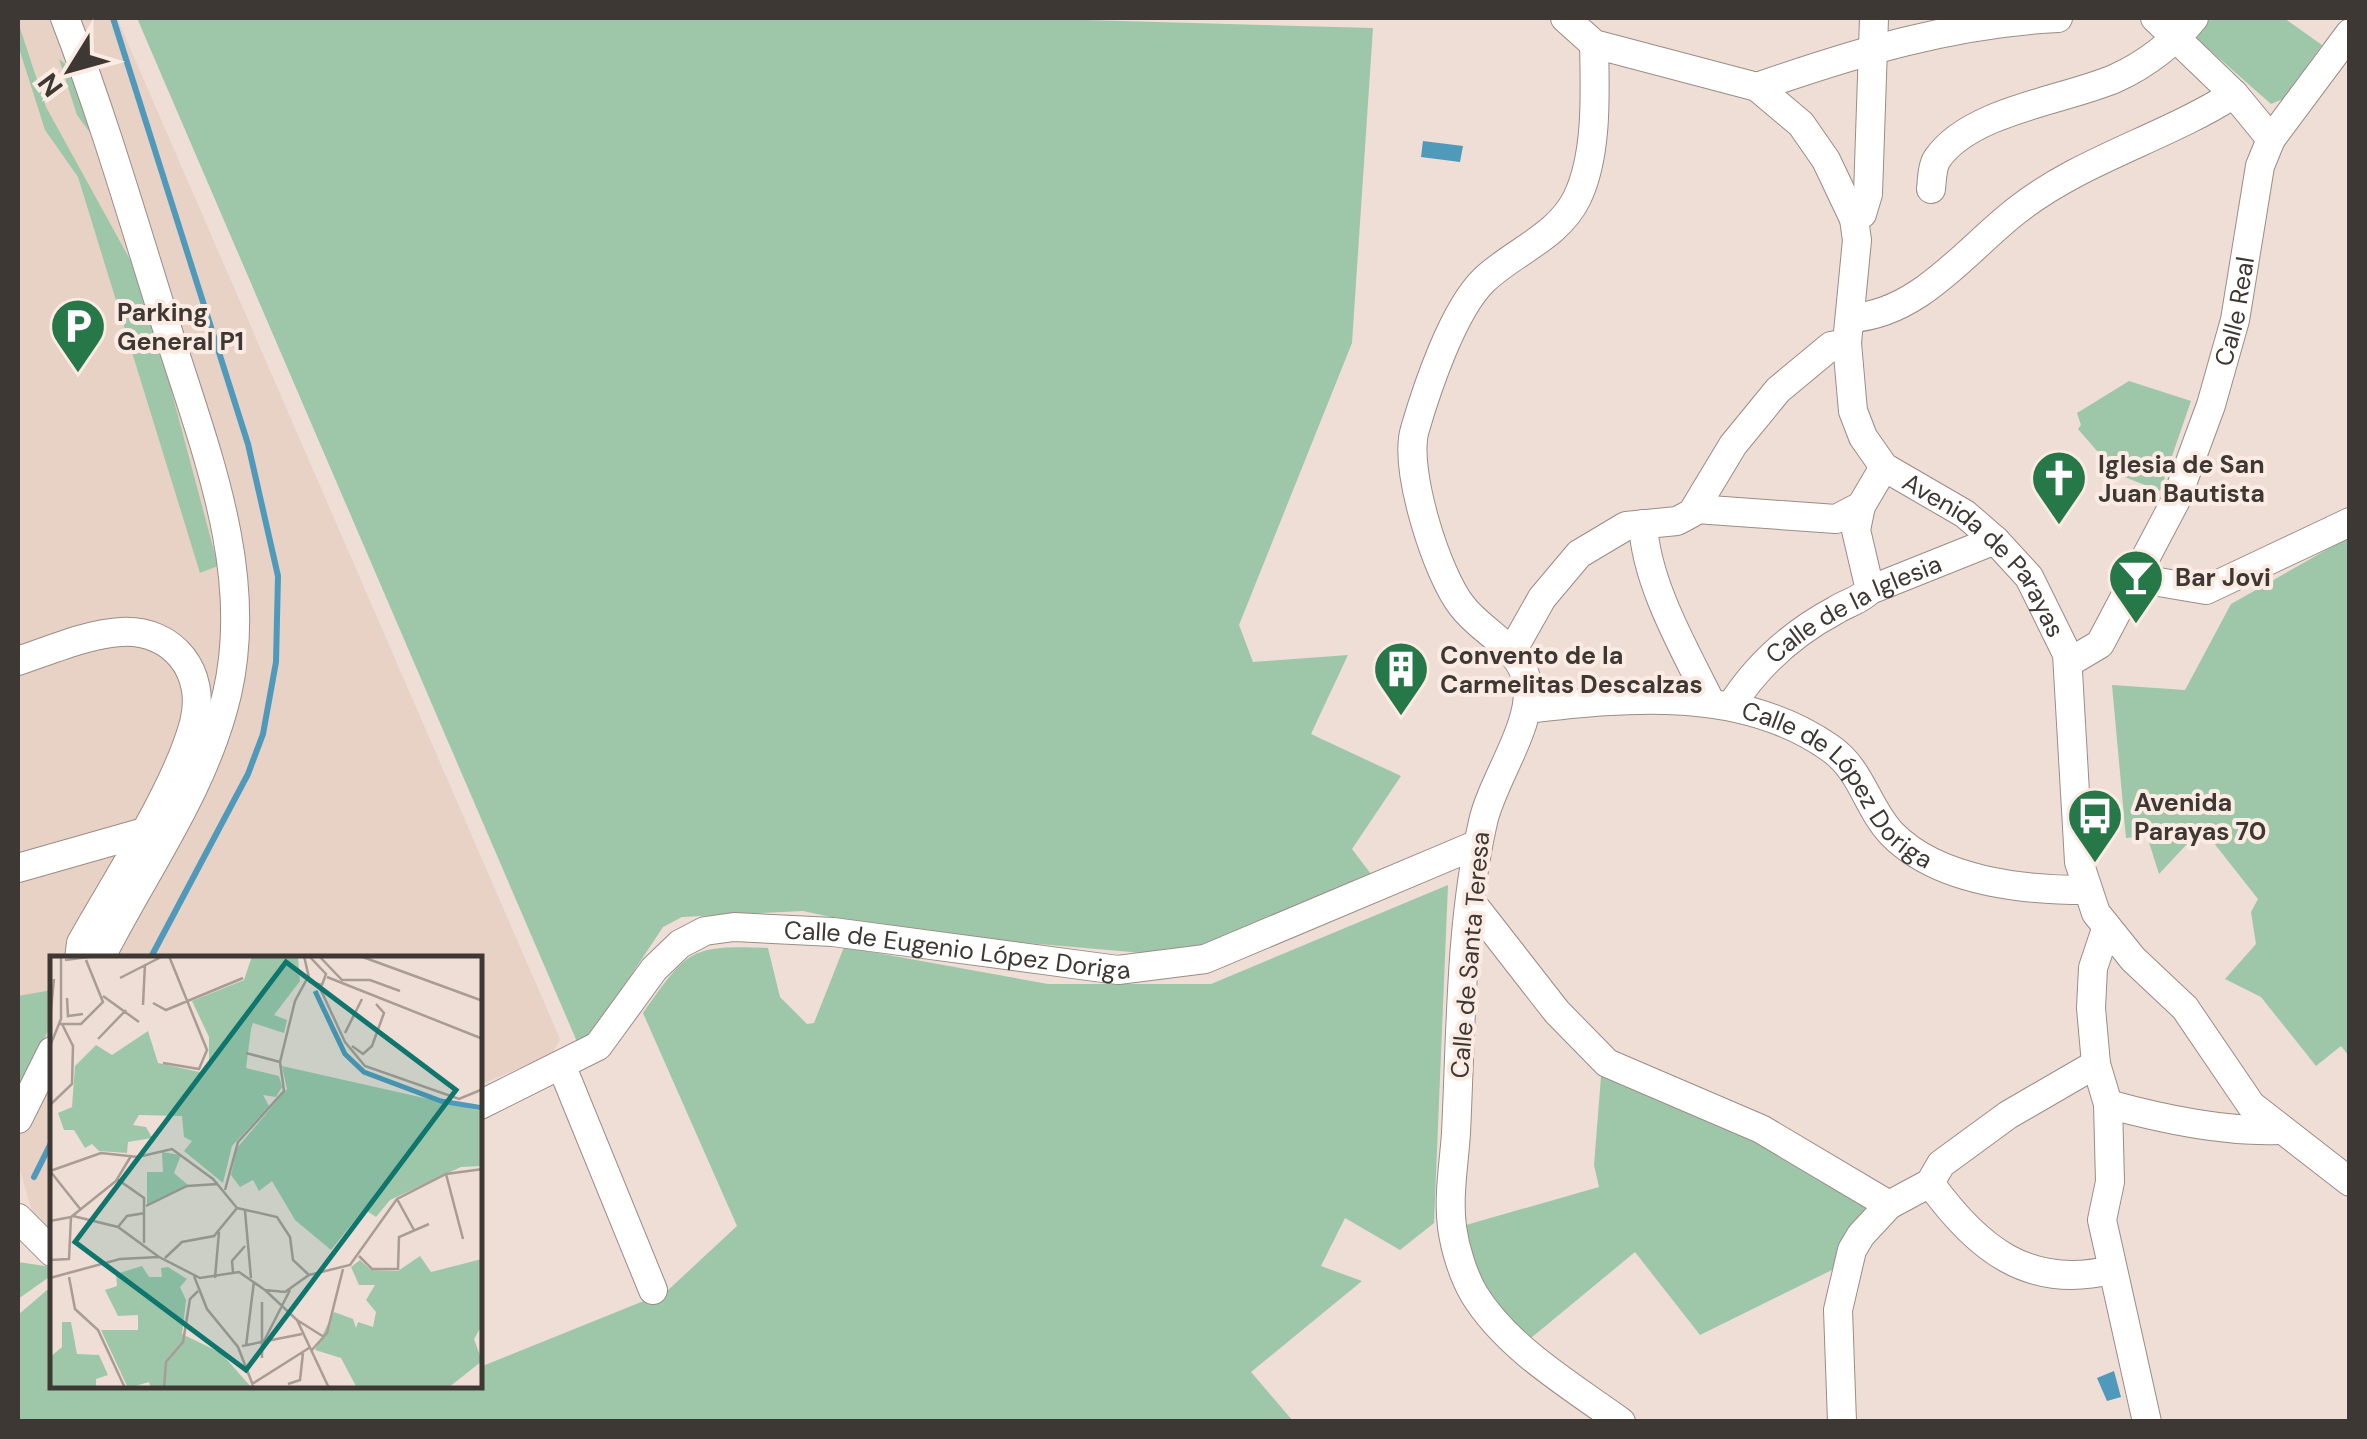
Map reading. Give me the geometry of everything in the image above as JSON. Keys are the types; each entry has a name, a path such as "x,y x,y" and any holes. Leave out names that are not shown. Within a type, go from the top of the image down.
{"street":[{"path":"65,18 196,424 229,538 237,593 231,674 214,741 191,796 102,956"},
{"name":"Avenida de Parayas","path":"1565,18 1594,44 1757,87 1802,124 1826,160 1854,218 1849,330 1853,411 1862,437 1884,467 1965,514 2029,576 2068,658 2078,862 2086,890 2106,929 2185,1008 2250,1105 2350,1182"},
{"path":"1854,218 1862,214 1868,194 1874,18"},
{"path":"1757,87 1873,47 1960,30 2058,18"},
{"path":"2155,18 2186,28 2271,139"},
{"path":"1931,189 1934,162 1980,127 2035,101 2121,76 2186,28"},
{"name":"Calle Real","path":"2068,658 2100,644 2176,500 2210,405 2246,265 2260,166 2271,139 2350,33"},
{"path":"1527,709 1527,680 1512,651 1476,622 1451,589 1419,499 1410,453 1438,366 1470,299 1482,282 1545,235 1579,195 1589,152 1594,44"},
{"path":"1512,651 1542,598 1579,554 1612,532 1677,521 1696,509 1724,459 1778,390 1849,330 1890,312 2044,191 2195,119 2234,94"},
{"path":"1696,509 1822,521 1849,515 1860,506 1884,467"},
{"path":"1860,506 1856,530 1870,590"},
{"path":"2129,588 2206,590 2350,522"},
{"path":"1643,524 1644,541 1672,620 1721,705"},
{"name":"Calle de la Iglesia","path":"1721,705 1788,641 1836,610 1859,601 1870,590 1995,540"},
{"name":"Calle Real","path":"2068,658 2091,625 2129,588"},
{"path":"2049,612 2076,625 2091,625"},
{"path":"18,661 104,634 126,632 158,638 183,653 197,700 194,722 141,833 81,943 79,956"},
{"name":"Calle de López Doriga","path":"1527,709 1624,701 1721,705 1770,718 1830,748 1862,782 1892,834 1936,863 2024,888 2086,890"},
{"name":"Calle de Santa Teresa","path":"1527,709 1491,792 1478,844 1452,1226 1460,1262 1473,1292 1524,1350 1620,1422"},
{"path":"18,868 141,833"},
{"name":"Calle de Eugenio López Doriga","path":"482,1104 598,1046 654,969 680,944 705,931 734,927 833,932 1118,970 1165,966 1205,959 1250,943 1478,844"},
{"path":"1472,903 1556,1012 1607,1063 1761,1129 1889,1205"},
{"path":"2106,929 2093,968 2096,1064 2108,1104 2110,1182 2102,1220 2146,1422"},
{"path":"18,1119 50,1055"},
{"path":"1842,1422 1837,1336 1840,1290 1852,1250 1889,1205 1930,1183 1942,1164 2008,1115 2096,1064"},
{"path":"562,1067 653,1290"},
{"path":"2108,1104 2148,1115 2251,1131 2278,1130"},
{"path":"1930,1183 1949,1209 2018,1268 2069,1276 2111,1270"},
{"path":"18,1218 50,1253"},
{"path":"18,1257 50,1255"}],"shaded area":[{"path":"18,18 117,18 560,1039 552,1054 482,1084 482,956 50,956 50,1236 36,1225 18,1163"}],"green space":[{"path":"137,18 1013,18 1373,28 1352,343 1239,625 1253,662 1348,655 1311,734 1401,776 1352,849 1371,874 1205,949 1154,954 901,932 803,911 682,917 663,927 598,1025 578,1044"},
{"path":"2209,18 2284,18 2322,45 2283,99 2271,104 2195,37"},
{"path":"18,22 46,107 133,265 149,307 218,566 200,573 78,177 45,130 18,45"},
{"path":"59,59 68,66 97,142 77,115"},
{"path":"2129,381 2191,401 2160,491 2117,474 2078,429 2081,425 2077,413"},
{"path":"2349,537 2349,1056 2341,1046 2316,1066 2261,997 2225,979 2256,944 2251,912 2258,899 2202,828 2159,874 2147,836 2126,838 2112,685 2185,690 2231,604"},
{"path":"1448,885 1434,1223 1400,1250 1345,1218 1321,1266 1362,1281 1251,1372 1293,1421 18,1421 18,1315 47,1290 50,1389 482,1389 482,1366 666,1292 737,1226 643,1013 681,964 706,951 768,948 780,997 807,1024 814,1023 844,947 1048,984 1211,984"},
{"path":"50,990 50,1028 18,1086 18,996"},
{"path":"1602,1064 1715,1117 1875,1204 1836,1268 1700,1335 1635,1252 1531,1338 1486,1289 1473,1261 1466,1225 1599,1187 1594,1165"},
{"path":"18,1262 50,1267 50,1276 18,1299"}],"water":[{"path":"1423,141 1463,146 1460,162 1421,157"},
{"path":"2114,1371 2121,1397 2107,1401 2097,1378"}],"waterway":[{"path":"113,18 248,444 278,576 276,662 263,734 248,774 152,956"},
{"path":"34,1177 50,1145"}],"place":[{"name":"Parking General P1","path":"78,375"},
{"name":"Iglesia de San Juan Bautista","path":"2059,527"},
{"name":"Bar Jovi","path":"2136,626"},
{"name":"Convento de la Carmelitas Descalzas","path":"1401,718"},
{"name":"Avenida Parayas 70","path":"2095,865"}]}
